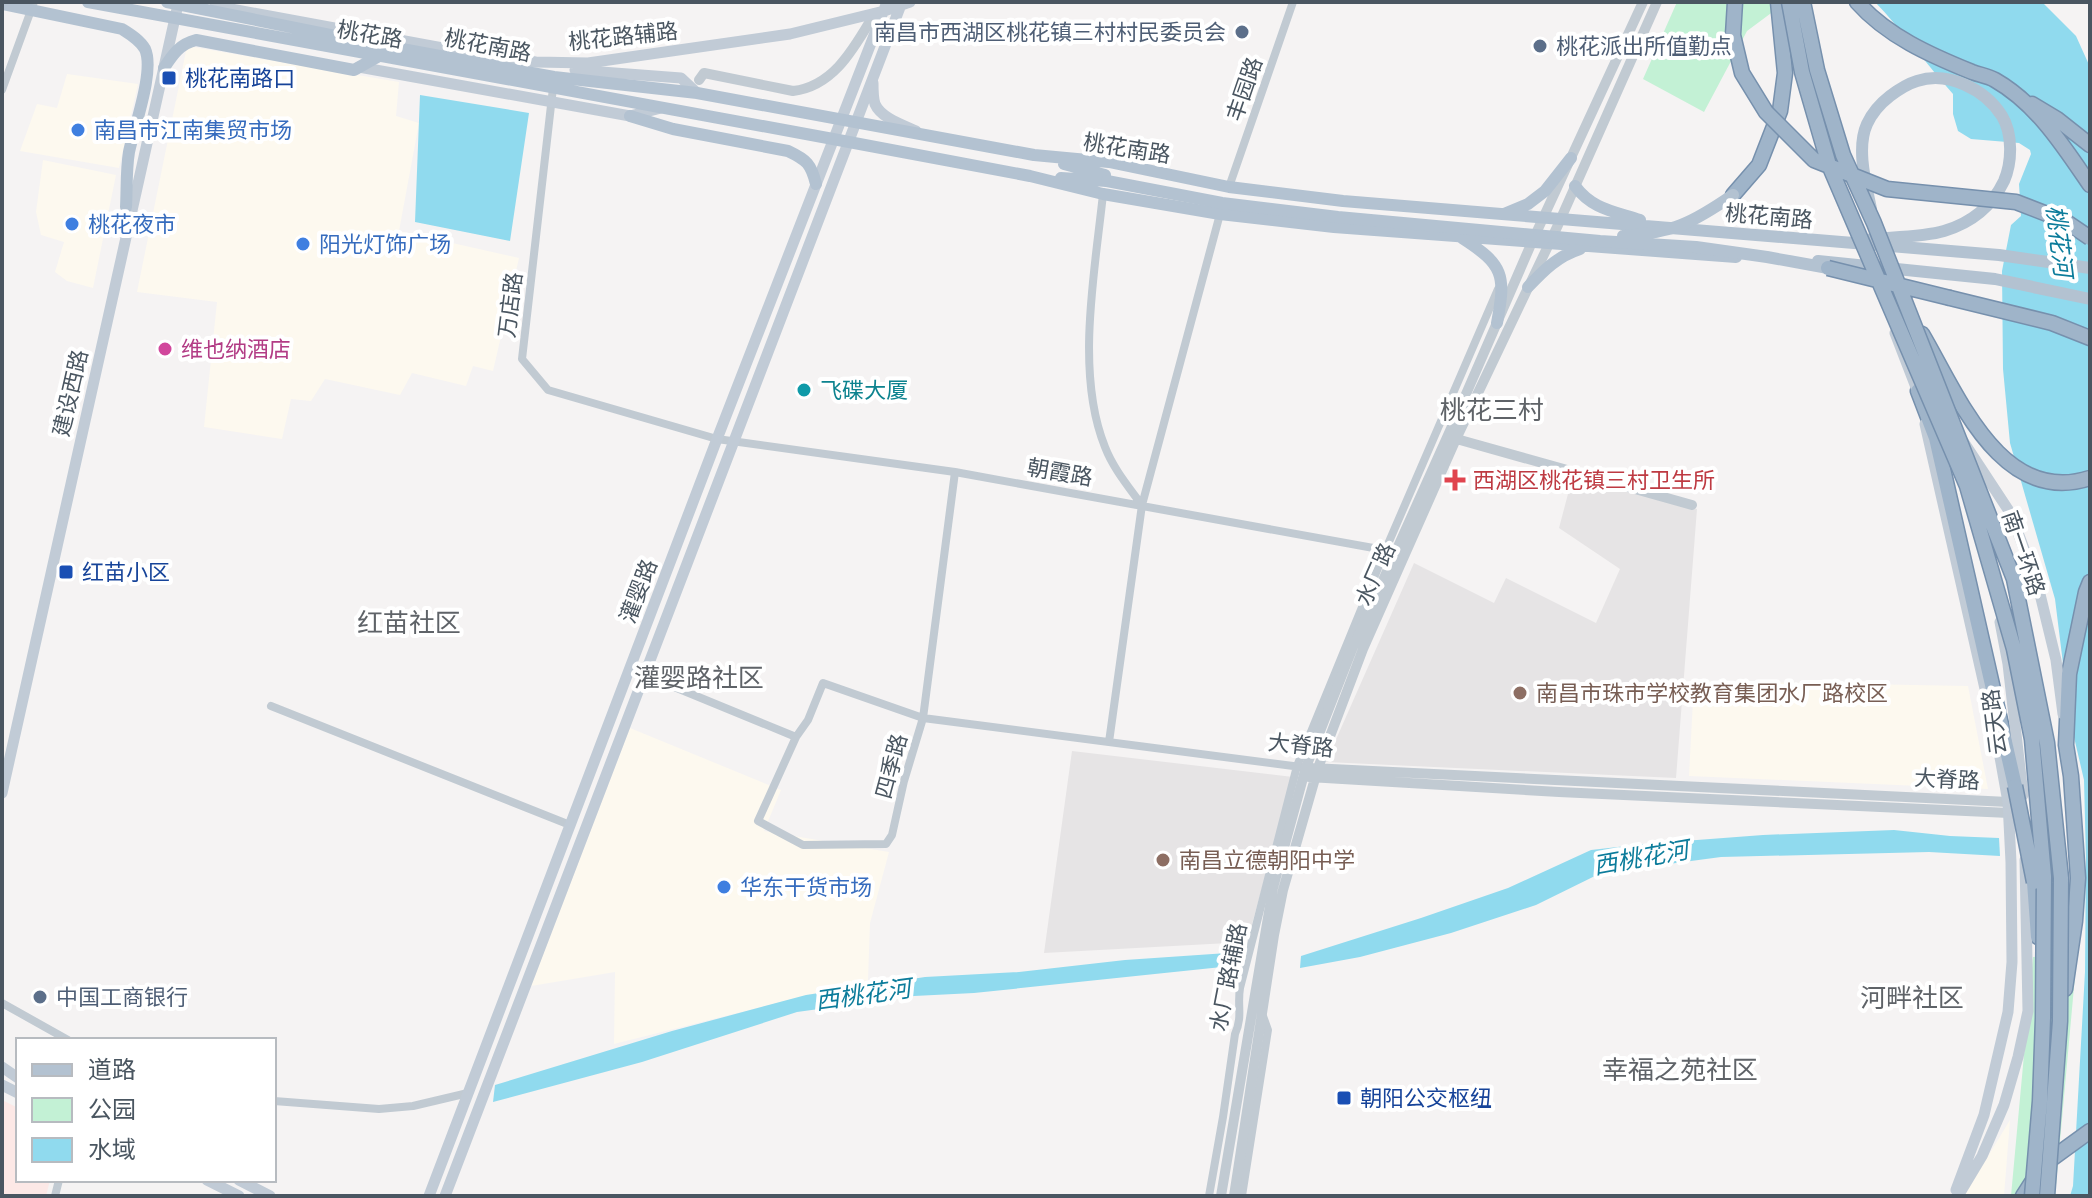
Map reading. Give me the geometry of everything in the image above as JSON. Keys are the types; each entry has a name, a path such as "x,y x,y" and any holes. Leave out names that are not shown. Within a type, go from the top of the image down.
{"highway":[{"path":"1735,2 1733,35 1742,73 1766,112 1814,160 1887,189 2016,202 2065,221 2090,238"},
{"path":"1733,195 1759,165 1780,111 1785,73 1778,2"},
{"name":"南一环路","path":"1789,2 1802,72 1829,165 1967,486 2014,649 2032,739 2044,876 2040,1101 2032,1196"},
{"name":"南一环路","path":"1803,2 1817,70 1843,155 1874,223 2014,579 2049,758 2061,878 2060,1021 2047,1196"},
{"path":"1857,2 1900,39 1974,73 1993,78 2057,119 2090,145"},
{"path":"2017,95 2057,136 2090,185"},
{"path":"1828,268 2052,323 2090,338"},
{"path":"1907,309 1964,410 1991,447 2020,472 2050,483 2073,484 2090,478"},
{"path":"1918,391 1936,438 2015,786 2034,882 2043,1018"},
{"path":"2060,1021 2078,878 2066,745 2069,674 2090,582"},
{"path":"2023,1196 2043,1165 2090,1131"}],"main road":[{"name":"桃花路","path":"88,2 380,50 553,88 833,139"},
{"name":"桃花路辅路","path":"197,2 486,56 536,62 588,63 790,34 904,3"},
{"name":"建设西路","path":"2,793 164,68 174,3"},
{"name":"桃花南路","path":"174,3 380,50 554,77 698,87 927,136 1034,155 1109,162 1229,187 1343,201 1999,255 2090,268"},
{"name":"灌婴路","path":"445,1196 904,3"},
{"path":"2,4 33,6 122,29 144,46 148,73 129,155 126,207"},
{"name":"灌婴路","path":"429,1196 882,9"},
{"name":"建设西路","path":"2,765 126,207 172,18"},
{"path":"164,68 176,50 196,40 354,70 380,50 681,78 698,87"},
{"path":"359,67 630,116 673,129 788,151 812,167 816,184"},
{"path":"1848,242 1943,231 1970,220 1985,209 1998,193 2006,175 2010,152 2002,116 1989,100 1968,85 1943,78 1918,80 1880,103 1866,125 1862,150 1874,223"},
{"path":"873,79 874,102 878,108 898,123 927,136"},
{"path":"630,116 663,108"},
{"path":"833,139 1030,176 1339,212 1602,237 1658,233 1682,226 1733,195"},
{"path":"1034,155 1106,184 1222,203 1338,217 1696,247 1828,268"},
{"path":"1502,215 1528,204 1545,191 1571,158"},
{"name":"桃花南路","path":"1106,184 1220,214 1459,237 1892,267 1995,279 2090,299"},
{"path":"1575,186 1585,200 1599,207 1662,227"},
{"path":"1459,237 1488,258 1502,281 1503,294 1497,323"},
{"name":"云天路","path":"1869,244 1901,351 1918,391 1998,746 2009,814 2012,962 2008,1012 1984,1115 1956,1196"},
{"name":"云天路","path":"1886,246 1945,424 1975,541 1990,579 2003,637 2026,822 2028,1011 2004,1105 1982,1156 1956,1196"},
{"path":"1528,287 1566,253 1587,247"},
{"path":"1945,424 1966,444 2011,514 2038,586 2056,660 2066,745"},
{"path":"211,1182 239,1196"},
{"path":"243,1182 270,1196"}],"street":[{"name":"丰园路","path":"1229,187 1293,2"},
{"name":"水厂路","path":"1455,439 1497,323 1643,2"},
{"name":"水厂路","path":"1221,1196 1273,888 1308,771 1353,647 1395,552 1455,439 1549,244 1657,2"},
{"path":"2,90 33,6"},
{"path":"698,87 704,73 793,91 806,89 832,73 850,55 882,9"},
{"path":"639,75 641,56"},
{"name":"万店路","path":"553,88 522,359 548,390 717,439"},
{"path":"1106,184 1093,283 1090,343 1092,393 1096,422 1105,448 1119,474 1142,505"},
{"path":"1109,742 1142,505 1220,214"},
{"path":"1395,552 1502,281"},
{"name":"朝霞路","path":"717,439 955,472 1395,552"},
{"path":"1455,439 1692,505"},
{"name":"水厂路辅路","path":"1209,1196 1235,1034 1240,1023 1240,988 1308,771 1335,736 1455,439"},
{"name":"四季路","path":"796,737 758,821 803,845 886,844 892,835 923,718 955,472"},
{"path":"645,675 796,737"},
{"name":"大脊路","path":"796,737 808,720 823,683 923,718 1308,771 2009,814"},
{"path":"271,706 570,825"},
{"name":"水厂路","path":"1234,1196 1283,890 1308,771"},
{"path":"2,1003 64,1038"},
{"name":"水厂路辅路","path":"1242,1196 1268,1030 1262,1012"},
{"path":"276,1101 379,1109 413,1106 468,1093"}],"shaded area":[{"name":"阳光灯饰广场","path":"187,46 399,82 396,116 419,123 399,231 519,258 493,371 473,366 466,386 412,373 400,395 325,379 311,401 291,399 282,439 204,427 217,302 137,292"},
{"name":"南昌市江南集贸市场","path":"67,74 138,84 119,168 20,151 37,104 57,108"},
{"name":"桃花夜市","path":"43,160 116,175 93,288 67,281 55,272 64,242 41,235 36,212"},
{"name":"南昌市珠市学校教育集团水厂路校区","path":"1573,475 1697,509 1676,778 1326,762 1414,563 1494,603 1506,578 1596,623 1620,569 1559,528"},
{"path":"1694,681 1968,686 1988,789 1689,776"},
{"name":"华东干货市场","path":"630,728 781,790 764,831 889,852 870,923 868,980 614,1044 615,972 531,986"},
{"name":"南昌立德朝阳中学","path":"1072,751 1293,777 1247,942 1044,953"},
{"path":"2,1100 16,1107 16,1182 50,1182 46,1196 2,1196"},
{"path":"2010,1120 2004,1196 1964,1196"}],"green space":[{"path":"1677,2 1786,2 1747,31 1704,112 1643,79"},
{"path":"2077,954 2055,1196 2011,1196 2033,957"}],"water":[{"name":"桃花河","path":"1875,2 2042,2 2076,36 2090,67 2090,1196 2070,1196 2085,972 2084,780 2070,720 2055,599 2010,443 2003,369 2002,271 2011,225 2021,216 2019,184 2031,154 2019,143 1971,139 1958,131 1953,114 1953,94"},
{"path":"420,95 529,113 510,241 415,222"},
{"name":"西桃花河","path":"1894,830 1999,838 2000,856 1929,852 1721,857 1601,873 1536,905 1451,933 1360,957 1300,968 1301,956 1508,888 1591,850 1763,835"},
{"name":"西桃花河","path":"1242,952 1241,965 974,993 914,996 797,1012 642,1062 493,1102 495,1085 672,1031 806,995 925,977 1019,972 1125,960"}],"place":[{"name":"南昌市西湖区桃花镇三村村民委员会","path":"1242,32"},
{"name":"桃花派出所值勤点","path":"1540,46"},
{"name":"桃花南路口","path":"169,78"},
{"name":"南昌市江南集贸市场","path":"78,130"},
{"name":"桃花夜市","path":"72,224"},
{"name":"阳光灯饰广场","path":"303,244"},
{"name":"维也纳酒店","path":"165,349"},
{"name":"飞碟大厦","path":"804,390"},
{"name":"西湖区桃花镇三村卫生所","path":"1455,480"},
{"name":"红苗小区","path":"66,572"},
{"name":"南昌市珠市学校教育集团水厂路校区","path":"1520,693"},
{"name":"南昌立德朝阳中学","path":"1163,860"},
{"name":"华东干货市场","path":"724,887"},
{"name":"中国工商银行","path":"40,997"},
{"name":"朝阳公交枢纽","path":"1344,1098"}],"district":[{"name":"桃花三村","path":"1492,410"},
{"name":"红苗社区","path":"409,623"},
{"name":"灌婴路社区","path":"699,678"},
{"name":"河畔社区","path":"1912,998"},
{"name":"幸福之苑社区","path":"1680,1070"}]}
